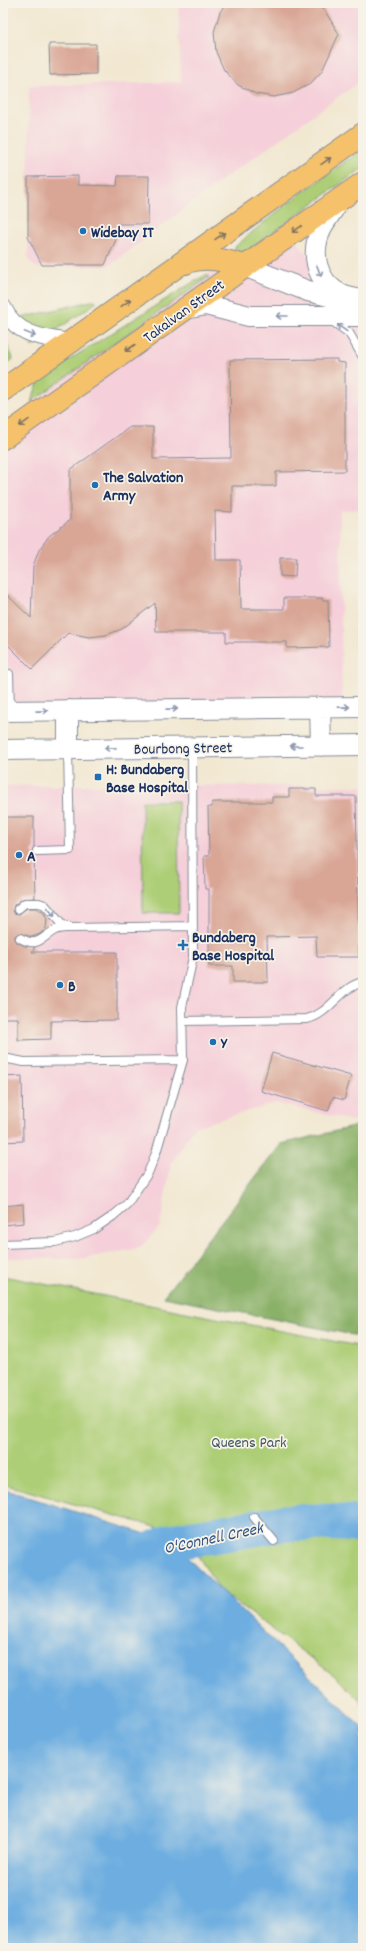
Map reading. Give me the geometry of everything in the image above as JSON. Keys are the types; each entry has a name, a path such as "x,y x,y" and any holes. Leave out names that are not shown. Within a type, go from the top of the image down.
{"highway":[{"path":"3,390 363,134"},
{"name":"Takalvan Street","path":"3,438 363,183"},
{"path":"176,267 194,259 205,258 244,266"}],"street":[{"path":"342,198 320,233 316,250 316,262 321,278 326,284 343,295 363,300"},
{"path":"244,266 308,291 346,300 363,300"},
{"path":"185,309 206,305 217,306 249,316 363,316"},
{"path":"3,307 8,317 24,332 39,337 70,342"},
{"path":"320,707 321,746"},
{"path":"7,711 363,707"},
{"path":"68,710 68,749"},
{"name":"Bourbong Street","path":"3,750 192,746 363,745"}],"lane":[{"path":"308,316 331,321 342,327 349,333 363,357"},
{"path":"7,711 9,674"},
{"path":"3,1244 55,1242 75,1237 94,1229 127,1204 148,1173 156,1153 183,1060 182,1007 194,957 192,746"},
{"path":"37,851 70,850 68,749"},
{"path":"18,909 25,903 38,903 45,905 62,925 72,928"},
{"path":"20,938 26,941 40,942 61,928 193,926"},
{"path":"183,1021 307,1019 322,1014 346,991 363,982"},
{"path":"3,1058 24,1062 183,1060"},
{"path":"254,1517 274,1541"}],"shaded area":[{"path":"178,3 363,3 363,79 207,191 109,266 35,267 28,259 29,86 181,82"},
{"path":"281,219 347,309 363,323 363,510 340,510 342,705 3,709 3,425"},
{"name":"Bundaberg Base Hospital","path":"3,786 363,786 363,1112 353,1121 276,1103 194,1127 171,1164 160,1226 140,1248 79,1259 3,1258"}],"green space":[{"path":"363,149 363,168 245,252 239,253 235,251 235,247 281,208"},
{"path":"206,275 209,277 31,402 40,378"},
{"path":"95,300 97,302 32,347 24,332 21,318"},
{"path":"3,338 13,359 3,369"},
{"path":"142,801 178,801 179,913 143,913"},
{"path":"363,1117 363,1337 163,1297 281,1144 353,1127"},
{"name":"Queens Park","path":"3,1276 363,1347 363,1704 335,1676 221,1591 184,1535 3,1484"}],"water":[{"path":"3,1489 171,1542 363,1728 363,1948 3,1948"}],"building":[{"path":"226,3 320,3 339,34 322,71 310,84 293,93 274,97 256,94 238,85 224,70 216,52 214,32 220,12"},
{"path":"49,44 96,44 96,74 50,75"},
{"path":"78,176 78,185 117,186 118,176 149,176 148,224 117,224 117,237 105,265 42,265 28,237 28,177"},
{"path":"337,359 337,362 345,363 345,471 276,472 276,486 232,486 232,512 215,511 216,560 240,560 241,609 284,609 284,598 322,598 322,600 328,600 329,647 287,648 287,642 226,642 226,632 156,632 155,603 122,629 106,635 89,637 68,633 32,669 3,640 3,591 31,618 33,566 39,550 49,536 70,520 70,470 130,427 153,427 153,459 231,458 230,360"},
{"path":"280,558 296,558 295,577 280,576"},
{"path":"289,789 316,789 316,796 356,796 359,957 317,957 316,936 267,937 268,982 233,982 233,966 209,966 209,889 205,889 204,856 209,856 208,807 212,807 212,802 272,802 272,797 289,797"},
{"name":"B","path":"3,817 34,817 34,846 32,851 34,856 35,898 22,899 14,905 13,910 14,913 19,914 27,908 35,908 43,912 47,919 46,928 40,934 32,937 19,933 15,936 15,941 25,946 35,947 32,952 117,952 117,1020 51,1021 51,1039 18,1040 18,1018 3,1018"},
{"path":"272,1053 351,1076 344,1100 333,1097 328,1111 261,1091"},
{"path":"22,1076 23,1141 3,1142 3,1077"},
{"path":"23,1204 24,1223 3,1225 3,1206"}],"waterway":[{"name":"O'Connell Creek","path":"125,1562 171,1542 284,1523 319,1522 363,1524"}],"place":[{"name":"Widebay IT","path":"83,231"},
{"name":"The Salvation Army","path":"95,485"},
{"name":"H: Bundaberg Base Hospital","path":"98,777"},
{"name":"A","path":"19,855"},
{"name":"Bundaberg Base Hospital","path":"183,945"},
{"name":"B","path":"60,985"},
{"name":"Y","path":"213,1042"}]}
